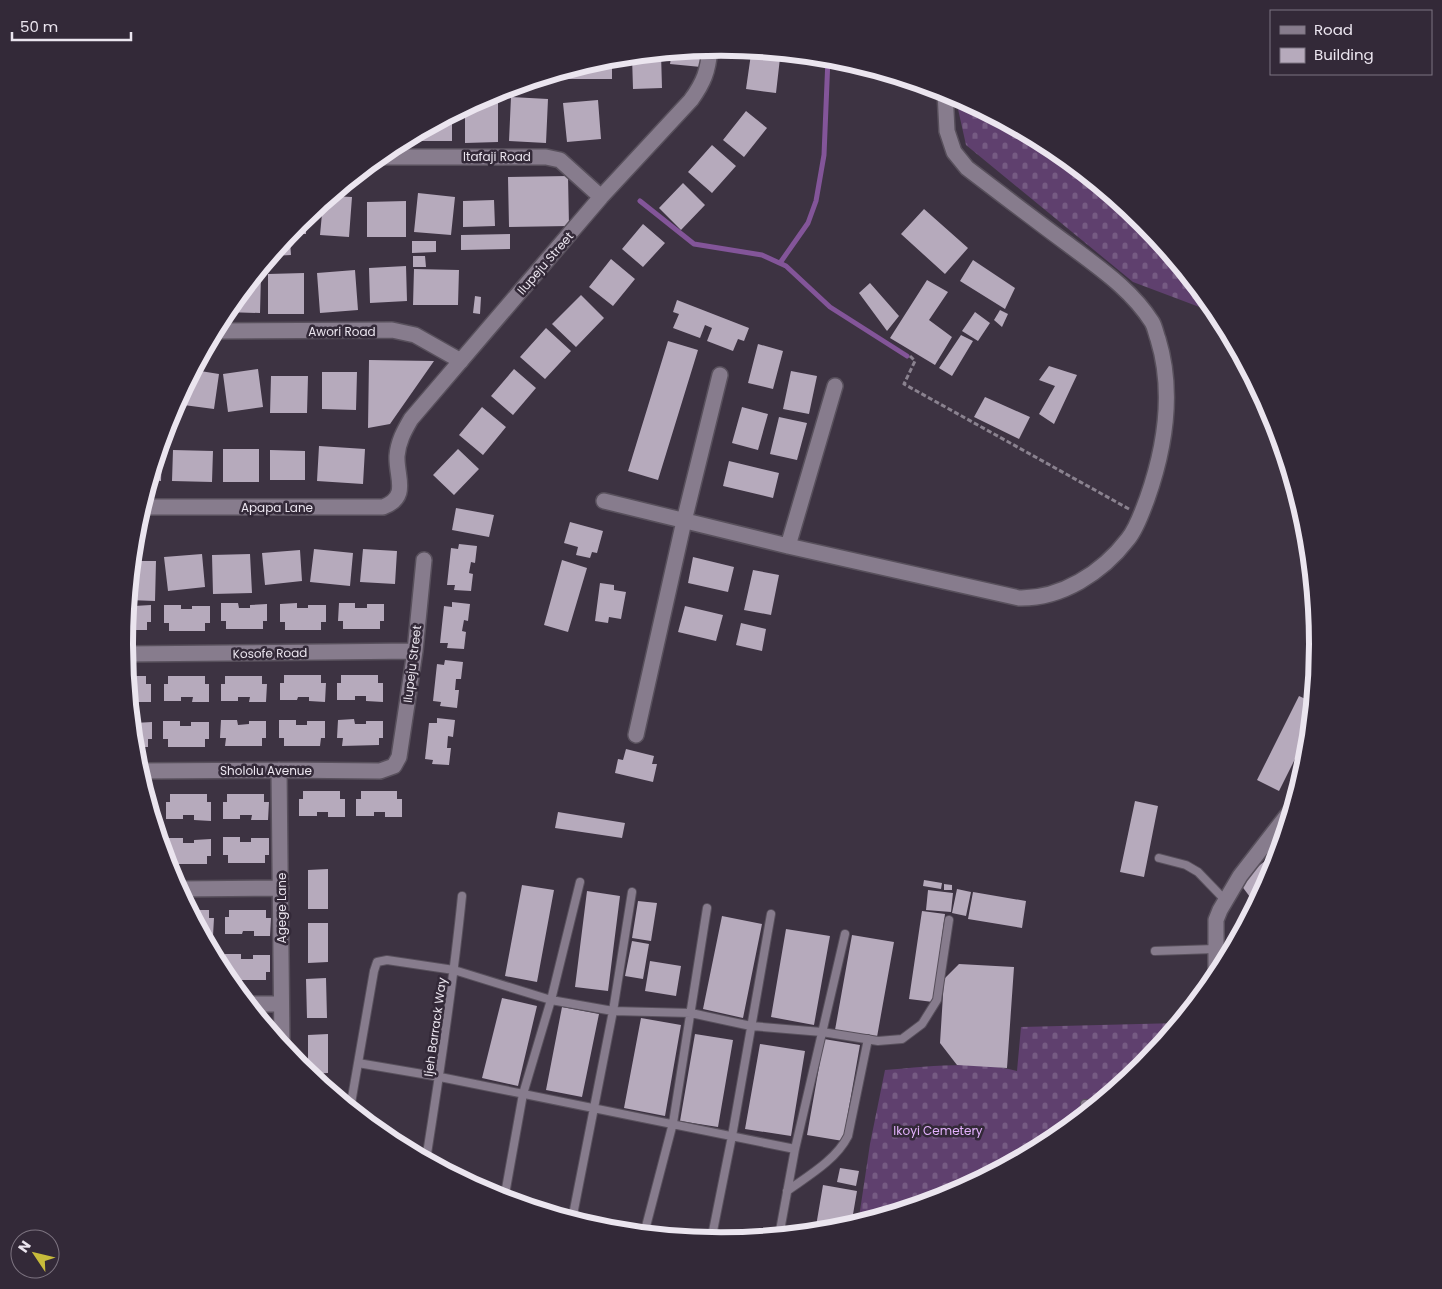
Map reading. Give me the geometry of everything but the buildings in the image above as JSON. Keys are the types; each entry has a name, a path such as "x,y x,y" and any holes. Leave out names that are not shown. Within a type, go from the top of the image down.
{"street":[{"name":"Ilupeju Street","path":"401,486 397,457 401,438 411,419 601,197 691,100 703,83 709,66 710,57"},
{"path":"604,501 788,546 1019,598 1034,598 1055,593 1076,584 1098,569 1128,539 1141,516 1156,474 1164,436 1167,392 1164,357 1153,323 1124,289 966,168 954,152 947,131 945,101"},
{"name":"Itafaji Road","path":"391,157 546,157 560,160 601,197"},
{"name":"Awori Road","path":"224,331 392,330 415,335 461,361"},
{"path":"636,735 684,521 720,375"},
{"path":"788,546 835,386"},
{"name":"Apapa Lane","path":"149,507 383,508 396,498 401,486"},
{"name":"Ilupeju Street","path":"394,766 400,757 415,651 424,560"},
{"name":"Kosofe Road","path":"133,654 415,651"},
{"name":"Shololu Avenue","path":"147,771 380,771 394,766"},
{"name":"Agege Lane","path":"279,770 282,1035"},
{"path":"1215,962 1216,920 1225,900 1240,876 1281,823"},
{"path":"186,889 281,888"},
{"path":"255,1004 281,1004"}],"lane":[{"path":"1159,858 1186,865 1198,872 1225,900"},
{"path":"506,1192 524,1094 551,1000 580,882"},
{"path":"573,1214 613,1011 632,892"},
{"name":"Ijeh Barrack Way","path":"427,1154 440,1077 462,896"},
{"path":"646,1228 673,1123 707,908"},
{"path":"713,1233 732,1136 771,914"},
{"path":"351,1102 377,962 387,960 454,970 551,1000 613,1011 691,1013 751,1026 822,1032 878,1041 902,1039 922,1024 931,1012 937,1000 949,920"},
{"path":"780,1229 795,1148 846,934"},
{"path":"1155,952 1215,949"},
{"path":"787,1191 844,1146 848,1136 868,1039"},
{"path":"358,1062 795,1148"}],"path":[{"path":"910,356 914,361 904,384 1141,516"}],"green space":[{"path":"958,106 981,117 1048,155 1109,202 1163,257 1188,286 1203,309 1133,282 966,145"},
{"name":"Ikoyi Cemetery","path":"1171,1023 1109,1087 1048,1134 981,1172 946,1188 910,1202 859,1216 870,1144 885,1070 968,1065 1017,1071 1021,1027"}],"waterway":[{"path":"780,263 808,223 816,201 824,155 828,66"},
{"path":"640,201 694,244 762,255 786,266 830,307 907,356"}]}
